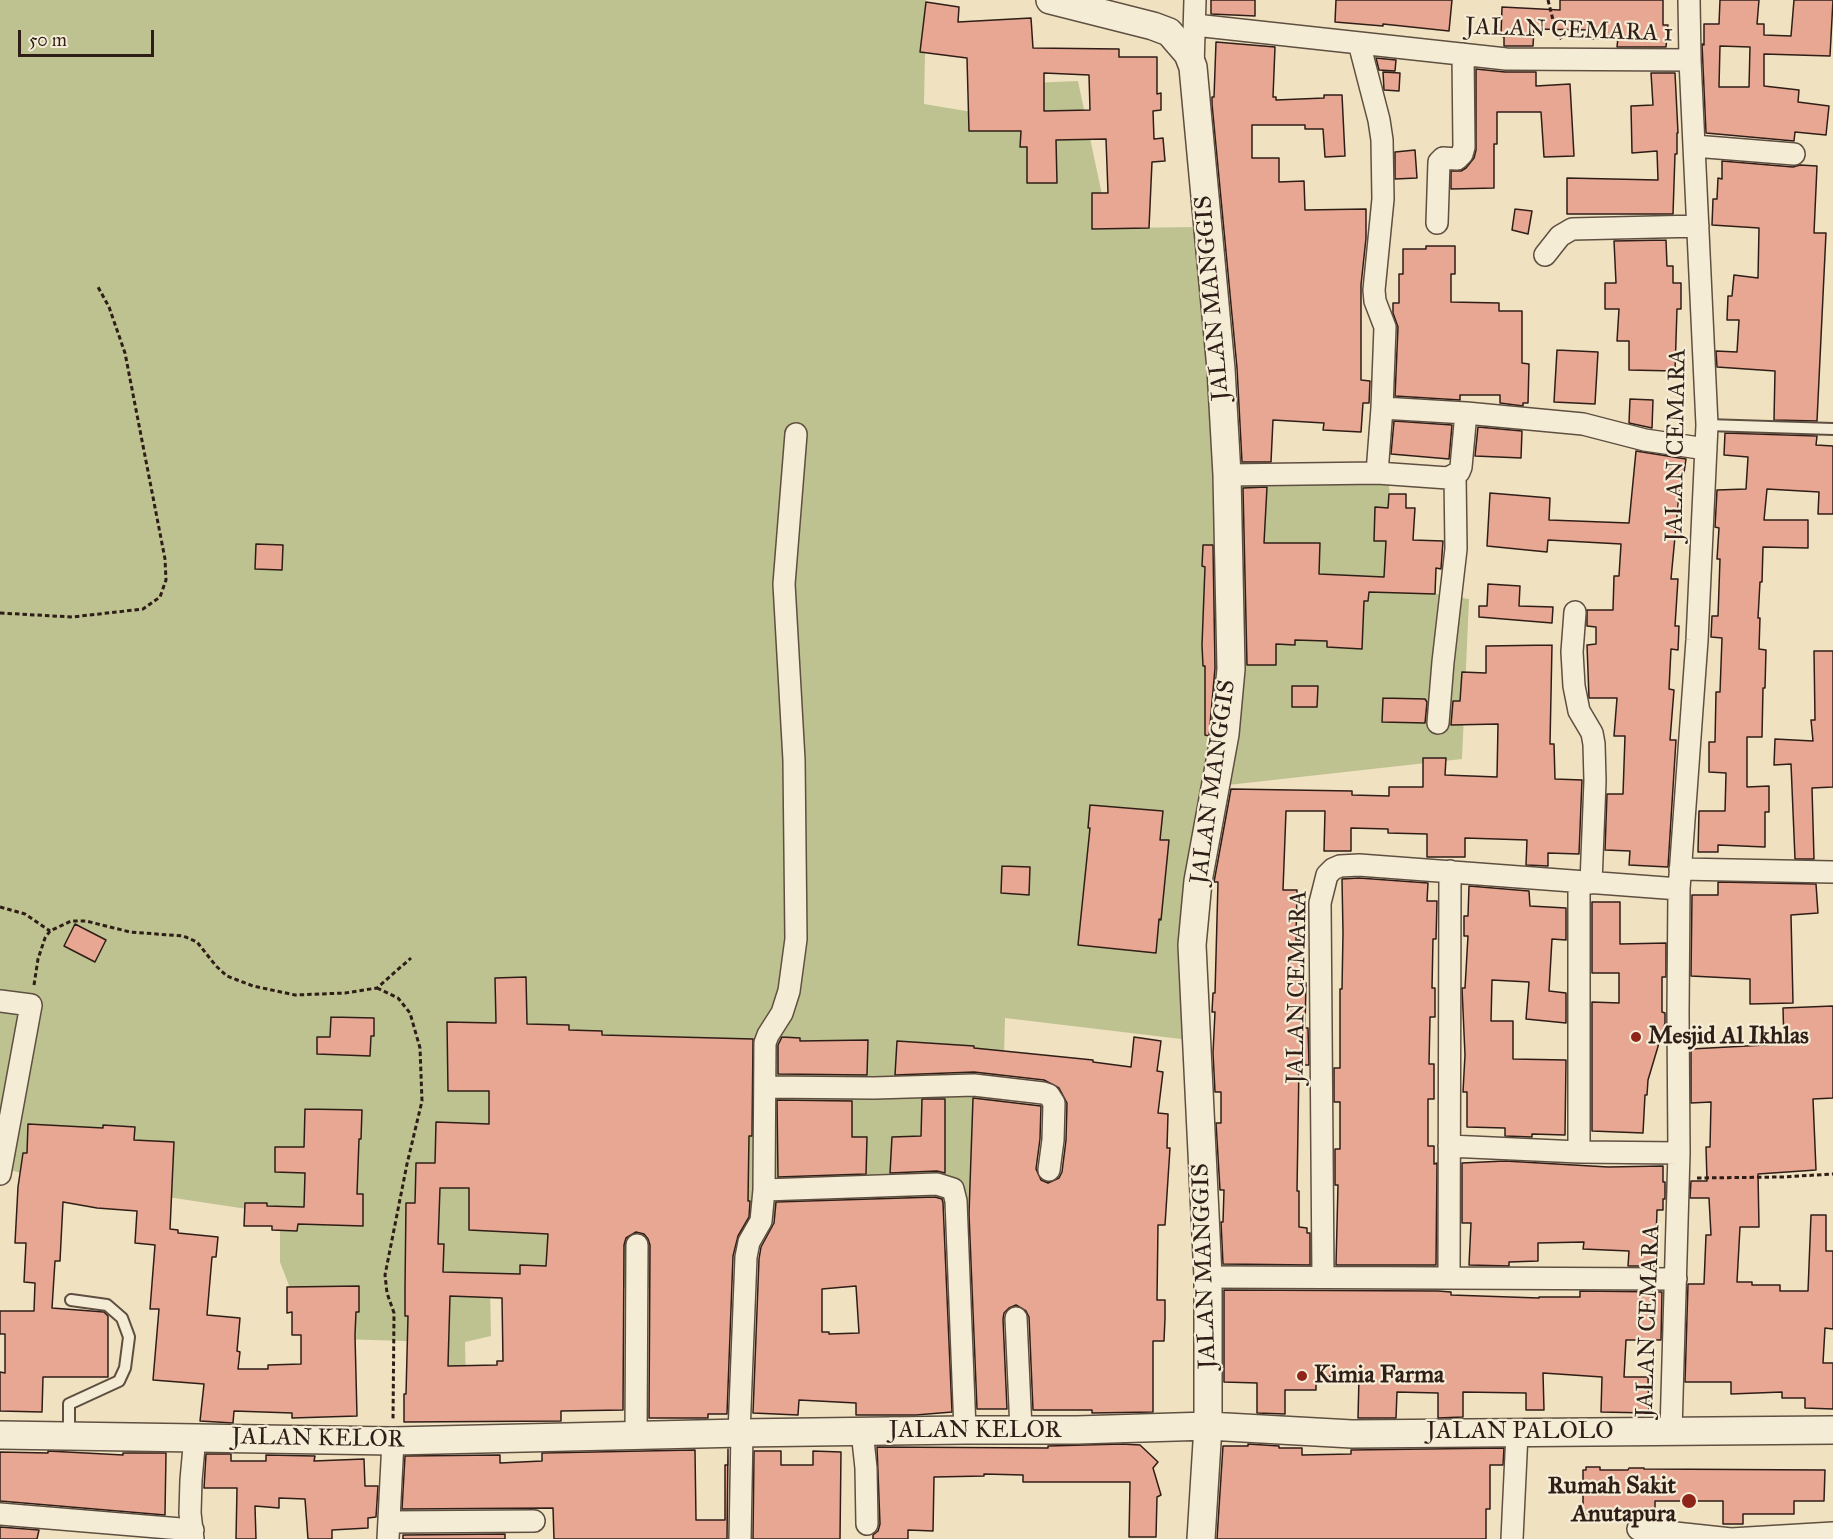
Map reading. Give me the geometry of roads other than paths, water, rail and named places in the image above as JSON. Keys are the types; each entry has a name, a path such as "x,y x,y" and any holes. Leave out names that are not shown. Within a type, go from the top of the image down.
{"street":[{"name":"JALAN MANGGIS","path":"1053,0 1169,32 1188,54 1193,68"},
{"name":"JALAN MANGGIS","path":"1195,0 1193,68 1217,308 1227,475 1231,669 1225,734 1198,881 1192,945 1208,1277 1208,1426 1201,1539"},
{"name":"JALAN CEMARA","path":"1671,1431 1679,1153 1677,1013 1680,879 1697,640 1707,425 1689,0"},
{"name":"JALAN CEMARA 1","path":"1195,25 1506,59 1690,60"},
{"path":"1359,43 1382,140 1383,199 1374,290 1375,301 1385,327 1377,473"},
{"path":"1437,223 1439,162 1443,158 1457,159 1464,147 1463,54"},
{"path":"1694,146 1794,154"},
{"path":"1545,255 1560,236 1572,229 1698,226"},
{"path":"1382,408 1583,424 1645,440 1706,449"},
{"path":"1227,475 1377,473 1448,478 1461,467 1466,413"},
{"path":"741,1539 740,1433 746,1257 751,1237 761,1221 764,1190 765,1043 782,1013 789,991 796,939 794,760 784,584 796,434"},
{"path":"1438,723 1455,549 1455,474"},
{"path":"1575,612 1572,652 1574,686 1579,711 1592,733 1595,781 1585,883 1579,1152"},
{"name":"JALAN CEMARA","path":"1323,1276 1320,903 1327,875 1340,866 1359,865 1585,883 1680,879"},
{"path":"1449,1278 1450,871"},
{"path":"1680,879 1833,872"},
{"path":"0,1001 31,1005 7,1088 0,1174"},
{"path":"765,1086 874,1088 974,1085 1044,1093 1050,1095 1054,1103 1049,1170"},
{"path":"1449,1146 1579,1152 1679,1153"},
{"path":"764,1190 937,1184 953,1189 956,1201 965,1430"},
{"path":"636,1436 637,1245"},
{"path":"1208,1277 1676,1279"},
{"path":"1016,1318 1021,1430"},
{"name":"JALAN KELOR","path":"0,1435 393,1440 1208,1426"},
{"name":"JALAN PALOLO","path":"1208,1426 1352,1434 1833,1430"},
{"path":"862,1431 867,1524"},
{"path":"1512,1539 1517,1433"},
{"path":"0,1514 193,1534 190,1491 195,1436"},
{"path":"393,1440 388,1531 534,1521"},
{"path":"1638,1528 1731,1539 1833,1533"}],"lane":[{"path":"1707,425 1833,429"},
{"path":"69,1435 68,1407 70,1403 119,1381 125,1368 129,1337 122,1318 107,1305 71,1300"}],"place":[{"name":"Mesjid Al Ikhlas","path":"1636,1037"},
{"name":"Kimia Farma","path":"1302,1376"},
{"name":"Rumah Sakit Anutapura","path":"1689,1501"}]}
